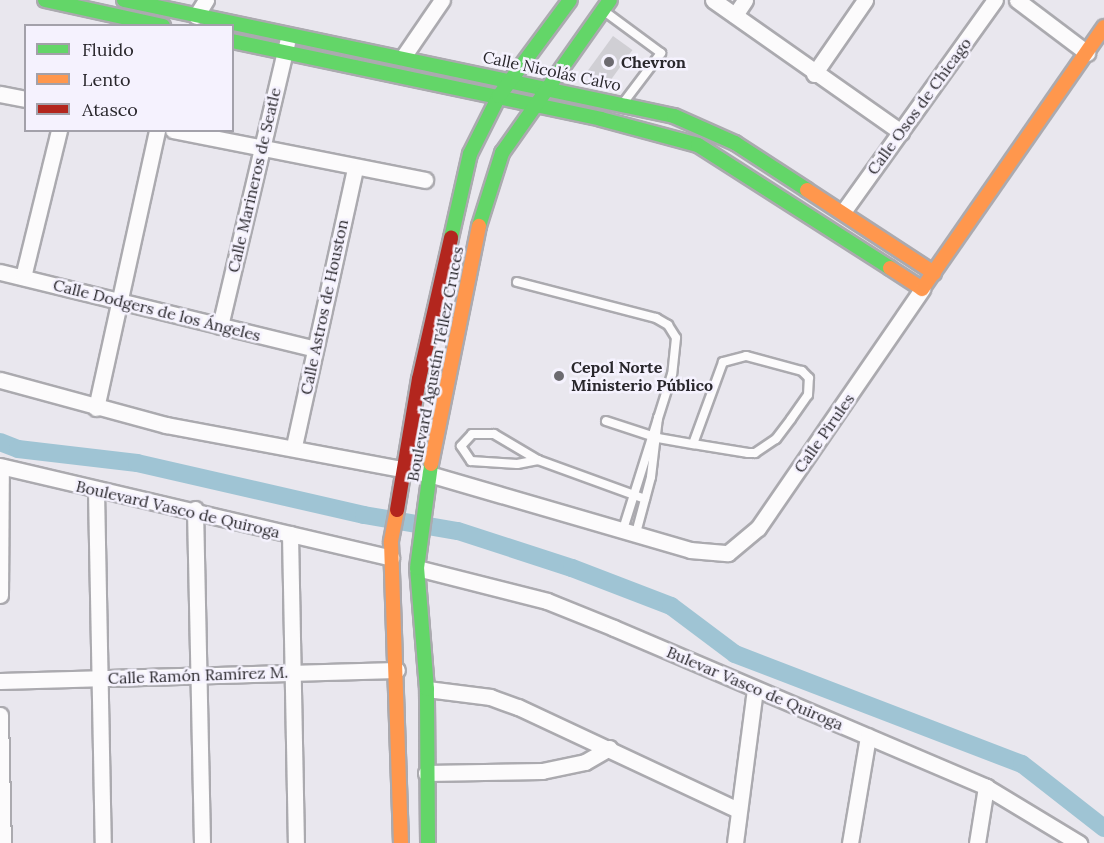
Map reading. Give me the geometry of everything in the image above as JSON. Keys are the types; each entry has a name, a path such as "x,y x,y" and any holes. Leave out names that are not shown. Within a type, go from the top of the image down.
{"street":[{"path":"45,0 88,4 156,24"},
{"name":"Calle Nicolás Calvo","path":"124,0 546,86 623,104 708,129 843,212 934,273"},
{"path":"196,16 206,0"},
{"path":"403,57 442,0"},
{"name":"Boulevard Agustín Téllez Cruces","path":"401,843 391,542 403,468 460,183 499,96 570,0"},
{"path":"713,0 814,74 901,132"},
{"path":"735,15 745,0"},
{"path":"814,74 865,0"},
{"name":"Calle Osos de Chicago","path":"843,212 995,0"},
{"path":"1017,0 1087,53"},
{"path":"83,24 88,4"},
{"name":"Boulevard Agustín Téllez Cruces","path":"428,843 427,689 417,568 418,547 429,474 488,189 502,153 533,104 606,5"},
{"name":"Calle Pirules","path":"0,380 96,408 429,474 629,531 715,554 728,554 748,541 1104,27"},
{"name":"Calle Marineros de Seatle","path":"220,326 289,34"},
{"path":"234,40 499,96 698,145 729,161 922,289"},
{"path":"0,93 24,99"},
{"path":"23,277 58,132"},
{"path":"96,408 157,132"},
{"path":"182,132 355,168 425,180"},
{"name":"Calle Astros de Houston","path":"294,446 355,168"},
{"name":"Calle Dodgers de los Ángeles","path":"0,272 315,349"},
{"path":"0,466 0,595"},
{"name":"Boulevard Vasco de Quiroga","path":"0,466 96,491 195,509 391,558"},
{"path":"96,491 103,843"},
{"path":"195,509 202,843"},
{"path":"290,534 296,843"},
{"name":"Bulevar Vasco de Quiroga","path":"417,568 547,601 986,787 1079,843"},
{"name":"Calle Ramón Ramírez M.","path":"0,681 397,670"},
{"path":"427,689 490,697 609,748 738,810"},
{"path":"735,843 755,689"},
{"path":"0,715 3,843"},
{"path":"850,843 868,737"},
{"path":"426,773 542,771 585,762 609,748"},
{"path":"977,843 986,787"}],"lane":[{"path":"606,5 661,53 623,104"},
{"path":"517,282 621,307 668,325 677,351 649,435 632,496 629,531"},
{"path":"606,421 658,438 693,444 748,453 765,448 808,395 809,378 802,371 746,356 723,362 693,444"},
{"path":"629,531 645,499 658,438 658,412"},
{"path":"538,460 517,464 471,461 461,446 472,434 494,434 538,460 645,499"}],"building":[{"name":"Chevron","path":"613,36 632,50 605,88 585,74"}],"waterway":[{"path":"0,442 18,449 137,463 364,515 458,531 572,568 671,606 735,654 1022,764 1104,828"}],"traffic: fast":[{"path":"45,0 154,24"},
{"path":"124,0 674,116 735,143 807,190"},
{"path":"451,238 470,154 499,96 570,0"},
{"path":"479,226 502,153 610,0"},
{"path":"234,41 601,119 698,145 890,268"},
{"path":"428,843 427,689 417,568 431,464"}],"traffic: slow":[{"path":"890,268 922,289 1104,27"},
{"path":"807,190 934,273"},
{"path":"431,464 479,226"},
{"path":"397,510 391,542 401,843"}],"traffic: jam":[{"path":"397,510 419,379 451,238"}],"place":[{"name":"Chevron","path":"609,62"},
{"name":"Cepol Norte Ministerio Público","path":"559,376"}]}
